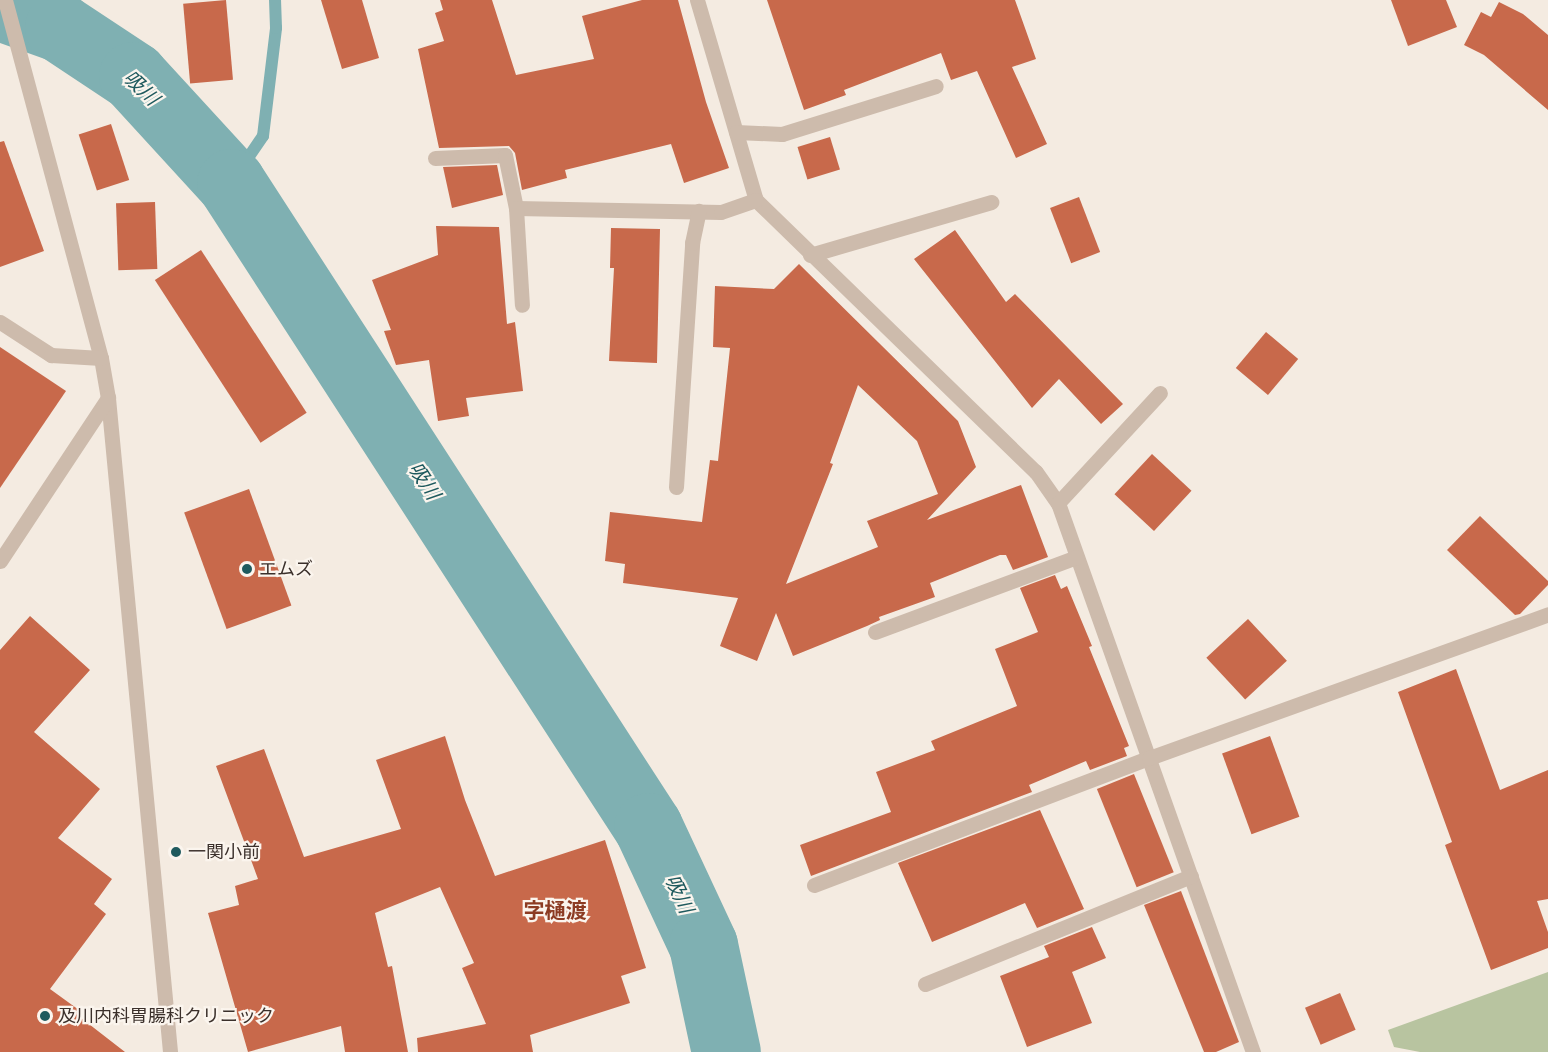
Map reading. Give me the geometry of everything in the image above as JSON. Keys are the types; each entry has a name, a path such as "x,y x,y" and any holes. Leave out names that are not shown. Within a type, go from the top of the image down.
{"street":[{"path":"5,0 101,358 108,398 170,1052"},
{"path":"697,0 756,200 810,255 1036,472 1058,503 1253,1052"},
{"path":"736,132 782,134 936,86"},
{"path":"435,158 505,155 516,208 522,305"},
{"path":"516,208 721,212 756,200"},
{"path":"810,255 991,202"},
{"path":"676,487 692,243 699,211"},
{"path":"0,322 51,355 101,358"},
{"path":"1058,503 1160,393"},
{"path":"0,561 108,398"},
{"path":"875,632 1077,557"},
{"path":"814,885 1149,758 1548,614"},
{"path":"925,984 1191,876"}],"green space":[{"path":"1548,972 1548,1052 1420,1052 1394,1047 1388,1030"}],"building":[{"path":"226,0 233,80 190,83 183,4"},
{"path":"321,0 362,0 379,58 342,69"},
{"path":"440,0 492,0 516,75 594,59 582,16 642,0 678,0 706,102 729,168 684,183 671,144 565,170 567,178 522,190 515,153 509,146 439,148 418,49 444,41 435,13 443,10"},
{"path":"767,0 1015,0 1036,59 1012,67 1047,144 1016,158 977,71 951,80 941,53 844,90 846,95 804,110"},
{"path":"1391,0 1446,0 1457,27 1408,46"},
{"path":"1499,2 1523,14 1548,35 1548,110 1484,55 1464,45 1481,12 1491,17"},
{"path":"111,124 129,180 97,191 79,135"},
{"path":"830,137 840,170 807,179 797,147"},
{"path":"4,141 44,251 0,267 0,142"},
{"path":"497,165 503,195 452,208 443,167"},
{"path":"1079,197 1100,252 1071,263 1050,208"},
{"path":"155,202 157,269 118,270 116,203"},
{"path":"436,226 499,227 507,324 515,322 523,391 466,398 469,416 438,421 429,360 396,365 384,331 391,330 372,280 438,255"},
{"path":"611,228 660,229 657,363 609,361 614,268 610,268"},
{"path":"955,230 1006,302 1015,294 1123,404 1101,424 1059,379 1032,408 914,259"},
{"path":"201,250 307,413 261,443 155,280"},
{"path":"799,264 958,421 976,467 927,520 1021,485 1048,557 1013,570 1006,555 1000,555 930,583 935,597 879,617 880,620 867,626 793,656 776,613 757,661 720,646 738,598 623,583 625,564 605,561 610,512 702,522 710,460 718,461 730,348 713,347 715,286 774,289","holes":["858,385 917,441 938,494 867,521 878,547 786,584 833,464 830,463"]},
{"path":"1266,332 1298,359 1268,395 1236,368"},
{"path":"0,347 66,391 0,488"},
{"path":"1152,454 1191,491 1154,531 1114,494"},
{"path":"249,489 291,606 227,629 184,513"},
{"path":"1480,516 1548,581 1548,585 1520,614 1515,615 1447,550"},
{"path":"1055,575 1061,589 1067,586 1092,646 1089,647 1129,746 1124,748 1127,756 1090,770 1086,761 1029,785 1032,792 811,876 800,845 891,812 876,772 935,750 931,741 1017,706 995,649 1038,632 1020,588"},
{"path":"30,616 90,670 34,732 100,789 58,838 112,879 94,904 106,914 50,989 79,1010 76,1014 125,1052 0,1052 0,650"},
{"path":"1248,619 1287,661 1245,700 1206,658"},
{"path":"1456,669 1500,790 1548,770 1548,899 1537,901 1548,932 1548,948 1491,970 1445,845 1452,842 1398,692"},
{"path":"445,736 465,800 495,876 605,840 646,968 621,976 630,1003 530,1035 533,1052 418,1052 417,1038 486,1024 462,968 474,963 440,887 375,913 388,967 392,966 408,1052 345,1052 341,1026 248,1052 208,913 239,905 235,886 258,879 216,766 264,749 304,857 401,829 376,760"},
{"path":"1270,736 1299,817 1251,834 1222,753"},
{"path":"1134,774 1174,872 1137,887 1097,789"},
{"path":"1040,810 1084,909 1037,928 1025,903 932,942 898,863"},
{"path":"1181,891 1239,1042 1216,1052 1204,1052 1144,905"},
{"path":"1092,927 1106,958 1072,972 1092,1023 1027,1047 1000,976 1049,957 1044,946"},
{"path":"1340,993 1356,1030 1321,1045 1305,1008"}],"waterway":[{"path":"231,183 263,136 276,28 275,0"},
{"name":"吸川","path":"0,6 59,27 133,76 231,183 648,827 703,945 726,1052"}],"place":[{"name":"エムズ","path":"247,569"},
{"name":"一関小前","path":"176,852"},
{"name":"及川内科胃腸科クリニック","path":"45,1016"}],"district":[{"name":"字樋渡","path":"555,911"}]}
